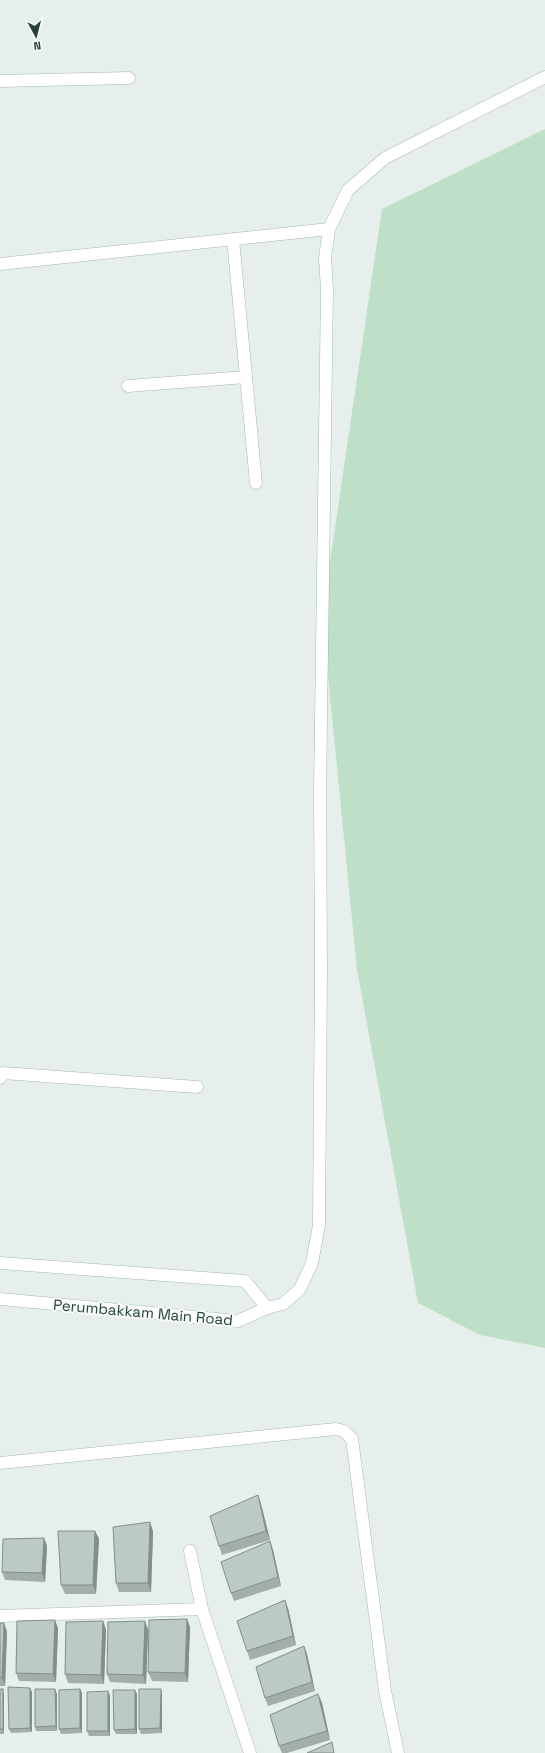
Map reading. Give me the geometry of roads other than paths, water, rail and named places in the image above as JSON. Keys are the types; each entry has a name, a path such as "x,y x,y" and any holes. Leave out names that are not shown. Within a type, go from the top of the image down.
{"street":[{"path":"0,264 328,229 348,190 385,158 545,77"},
{"path":"0,81 129,78"},
{"name":"Perumbakkam Main Road","path":"0,1299 238,1322 267,1308 283,1304 300,1289 312,1263 319,1225 321,979 320,792 327,290 325,258 328,229"},
{"path":"233,239 256,483"},
{"path":"128,386 246,377"},
{"path":"0,1078 3,1073 197,1087"},
{"path":"0,1263 245,1282 267,1308"},
{"path":"0,1463 336,1429 344,1431 352,1439 385,1691 398,1753"},
{"path":"190,1551 202,1609 250,1753"},
{"path":"0,1616 202,1609"}]}
